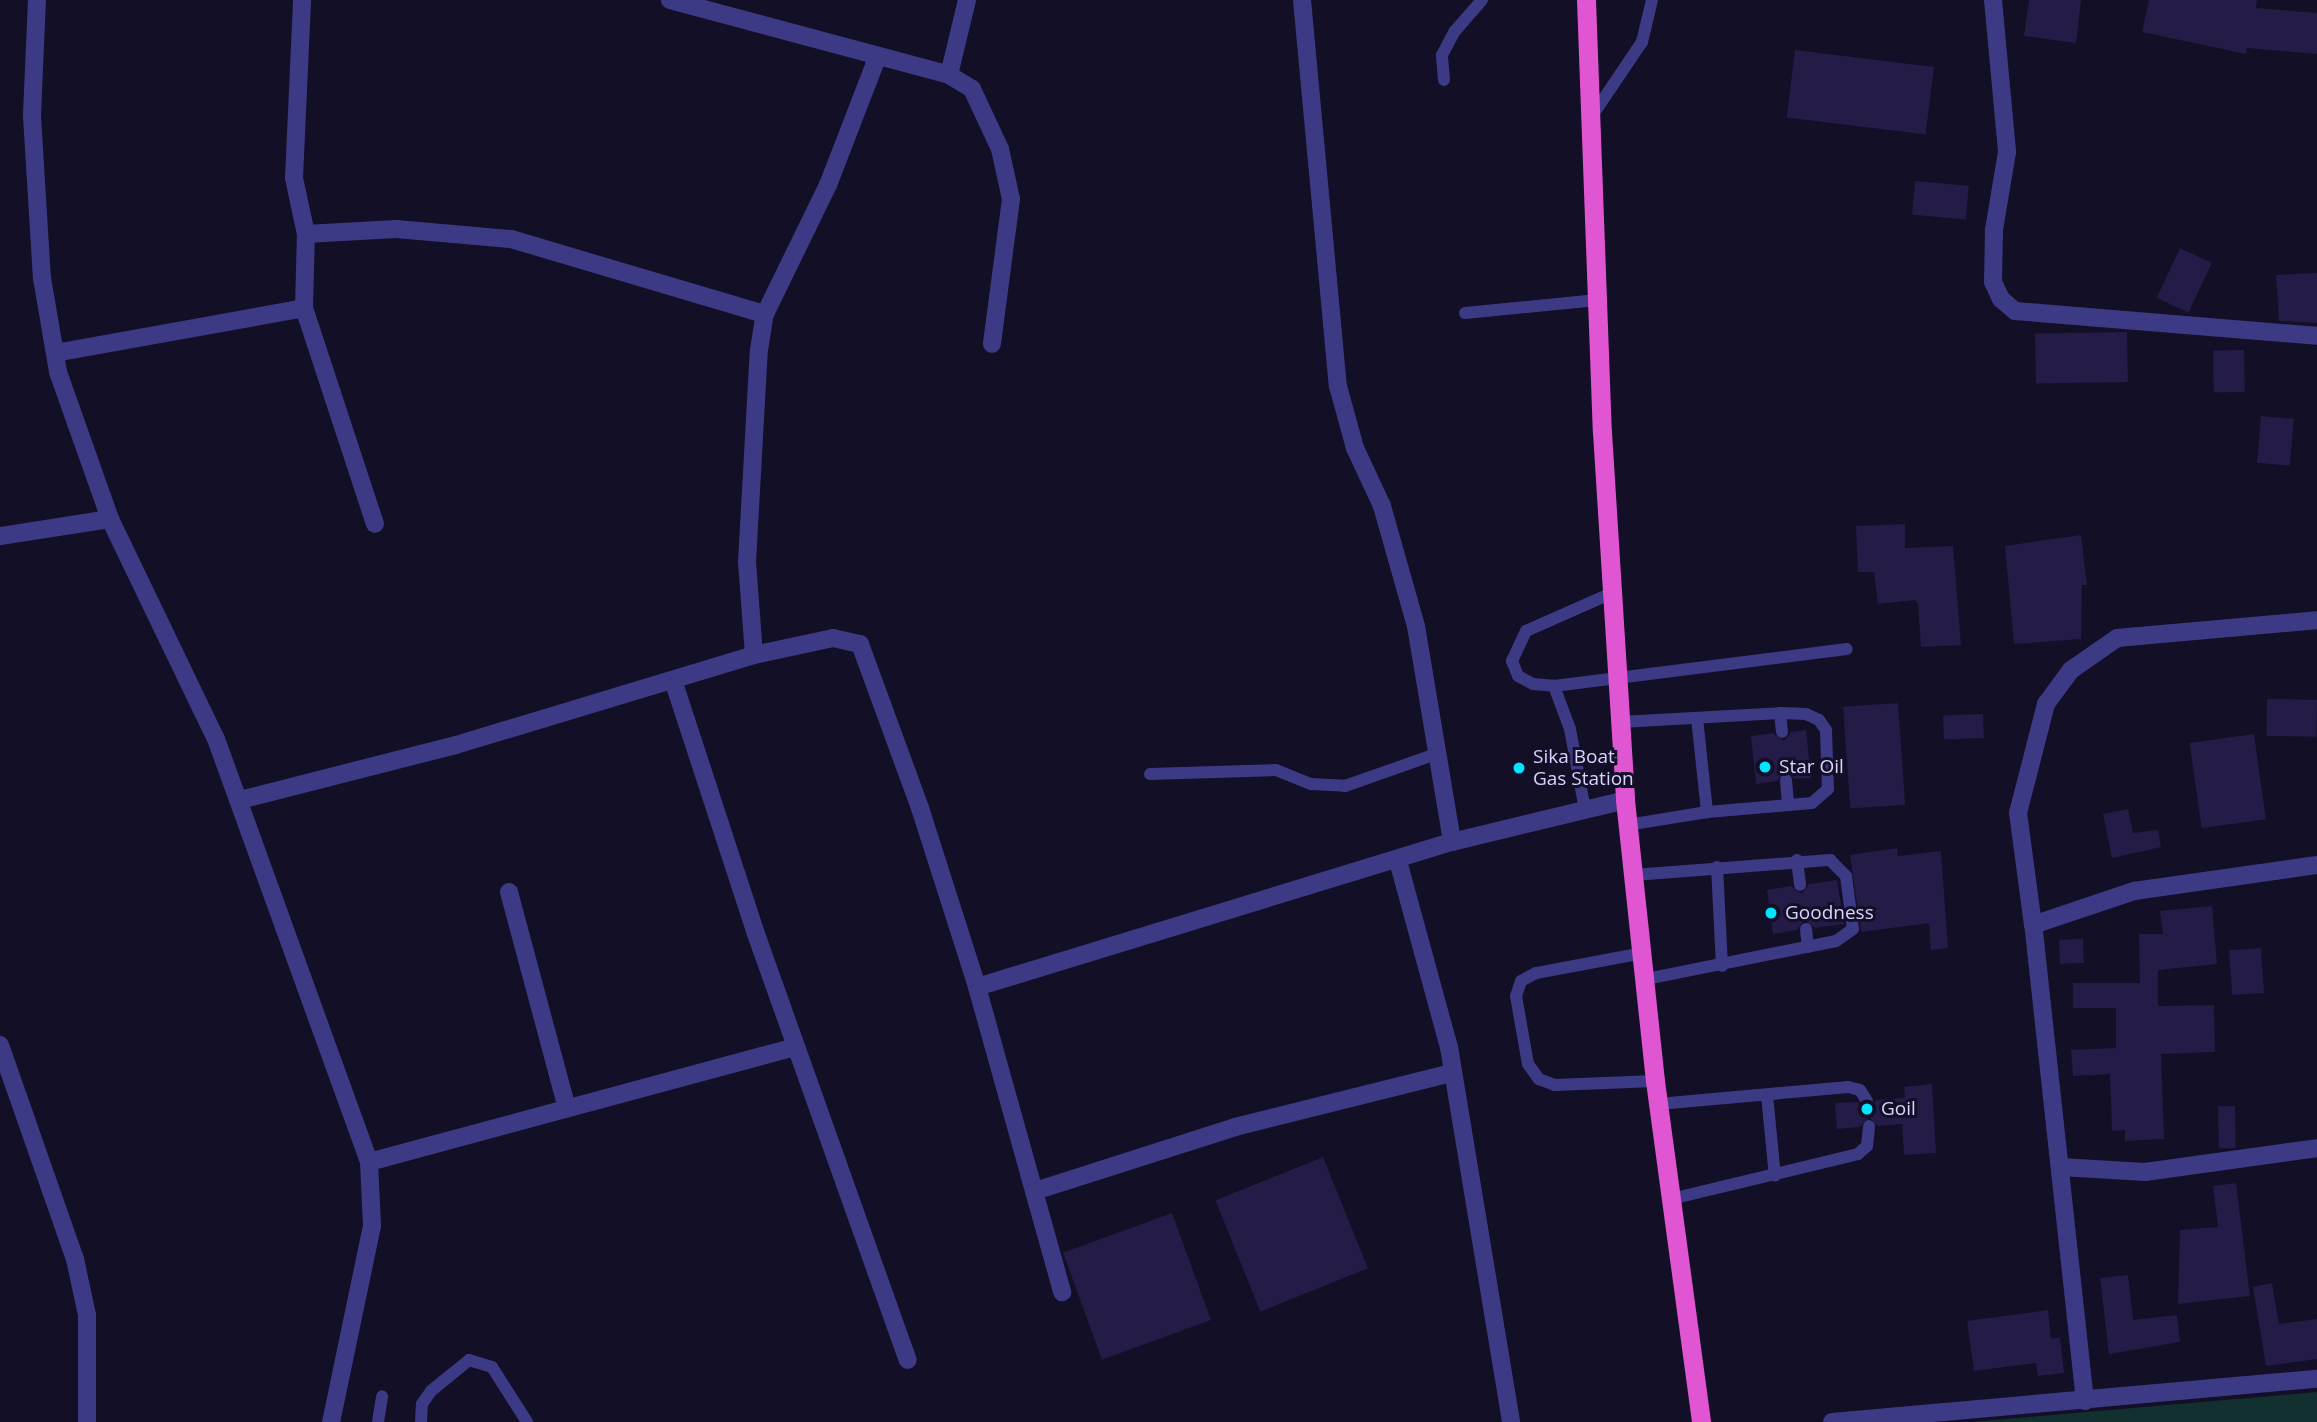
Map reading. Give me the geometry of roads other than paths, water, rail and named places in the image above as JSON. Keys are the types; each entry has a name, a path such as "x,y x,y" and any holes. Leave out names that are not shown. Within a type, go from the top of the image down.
{"highway":[{"path":"1586,0 1597,300 1625,800 1655,1082 1702,1422"}],"street":[{"path":"37,0 32,116 42,278 55,353 85,457 110,519 216,739 240,800 369,1162 372,1226 331,1422"},
{"path":"302,0 293,178 306,234 304,308 375,524"},
{"path":"670,0 877,58 949,75 972,89 988,121 1011,199 992,344"},
{"path":"949,75 967,0"},
{"path":"1302,0 1338,386 1355,448 1382,506 1416,626 1452,842"},
{"path":"1993,0 2007,152 1994,230 1993,282 2001,299 2015,311 2317,336"},
{"path":"754,655 747,562 759,350 765,314 828,185 877,58"},
{"path":"306,234 396,229 511,239 765,314"},
{"path":"55,353 304,308"},
{"path":"0,536 110,519"},
{"path":"2085,1401 2061,1167 2018,813 2046,704 2071,670 2117,638 2317,620"},
{"path":"240,800 456,745 754,655 833,638 860,644 920,808 977,987 1062,1292"},
{"path":"673,680 796,1047 908,1360"},
{"path":"977,987 1398,861 1452,842 1625,800"},
{"path":"1398,861 1452,1073 1511,1422"},
{"path":"2033,925 2134,891 2317,865"},
{"path":"509,892 567,1108"},
{"path":"0,1045 75,1259 87,1315 87,1422"},
{"path":"369,1162 796,1047"},
{"path":"1035,1191 1235,1127 1452,1073"},
{"path":"2061,1167 2145,1172 2317,1148"},
{"path":"1832,1422 2317,1379"}],"lane":[{"path":"1444,80 1443,55 1455,31 1482,0"},
{"path":"1590,119 1642,42 1652,0"},
{"path":"1465,313 1597,300"},
{"path":"1612,593 1525,631 1514,648 1512,661 1518,676 1533,684 1554,686 1618,675 1847,649"},
{"path":"1554,686 1570,729 1585,810"},
{"path":"1621,722 1780,713 1806,714 1826,730 1828,789 1812,803 1707,812 1628,825"},
{"path":"1780,713 1782,732"},
{"path":"1697,718 1707,812"},
{"path":"1150,774 1276,770 1311,784 1345,786 1436,754"},
{"path":"1786,780 1788,805"},
{"path":"1634,875 1797,860 1830,860 1840,866 1846,876 1853,929 1836,941 1722,966 1646,979"},
{"path":"1797,860 1800,885"},
{"path":"1717,867 1722,966"},
{"path":"1806,929 1808,947"},
{"path":"1643,953 1536,973 1521,981 1516,996 1528,1064 1539,1079 1555,1086 1655,1082"},
{"path":"1658,1104 1847,1087 1860,1090 1867,1101"},
{"path":"1768,1095 1775,1176"},
{"path":"1671,1199 1858,1154 1867,1146 1869,1126"},
{"path":"421,1422 422,1404 431,1391 469,1360 492,1367 527,1422"},
{"path":"378,1422 382,1395"}],"place":[{"name":"Star Oil","path":"1765,767"},
{"name":"Sika Boat Gas Station","path":"1519,768"},
{"name":"Goodness","path":"1771,913"},
{"name":"Goil","path":"1867,1109"}]}
